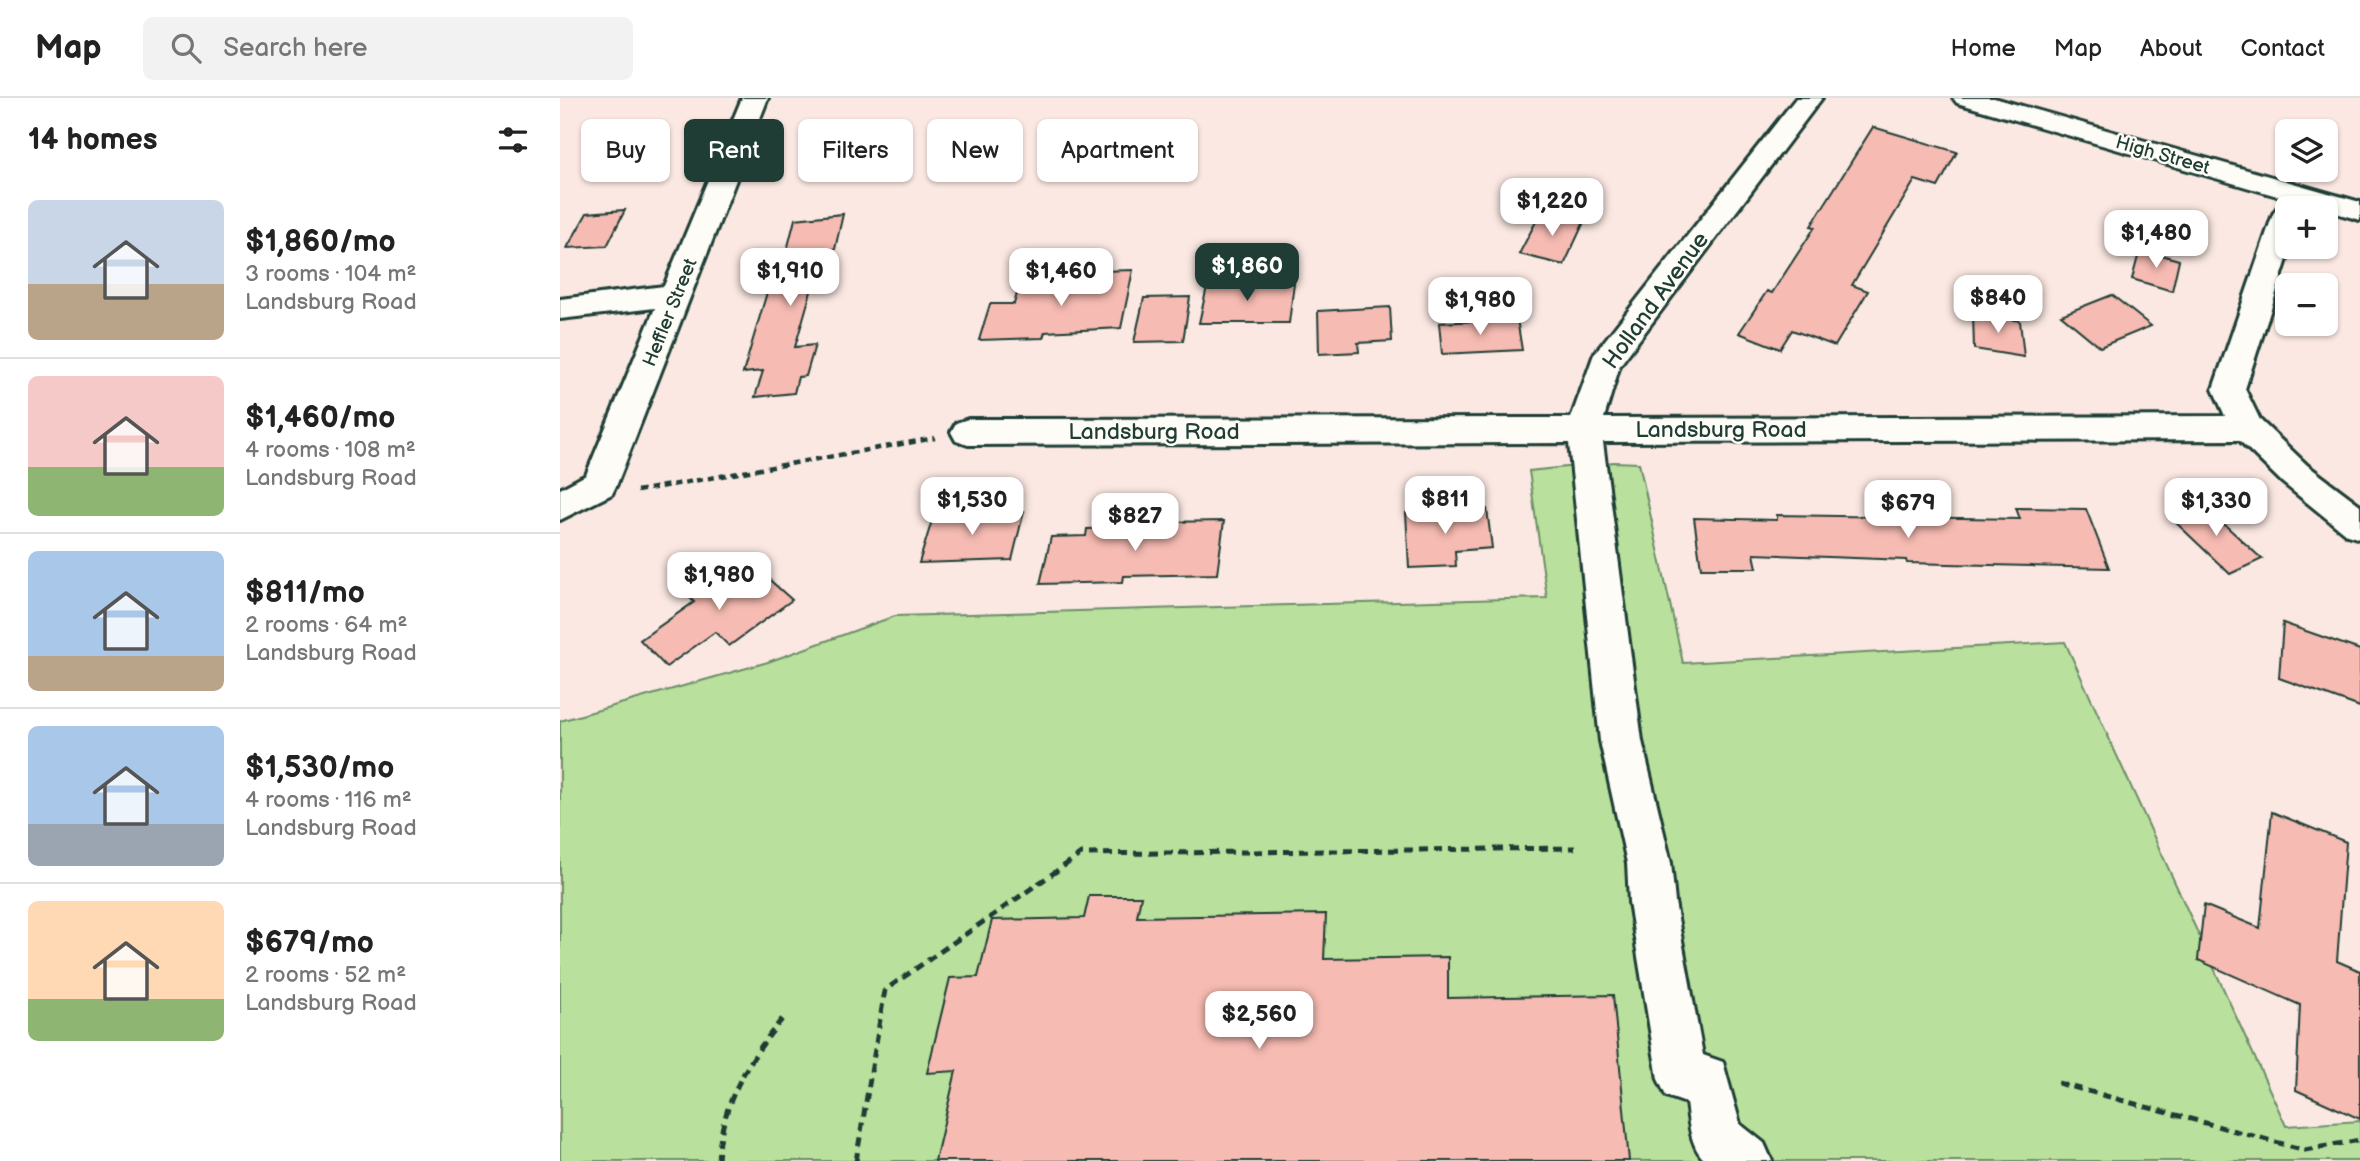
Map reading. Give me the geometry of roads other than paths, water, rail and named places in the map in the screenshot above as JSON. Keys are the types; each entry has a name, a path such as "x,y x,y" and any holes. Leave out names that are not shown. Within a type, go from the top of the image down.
{"street":[{"name":"Heffler Street","path":"560,506 600,484 755,98"},
{"name":"Holland Avenue","path":"1746,1161 1718,1138 1695,1079 1652,902 1649,863 1621,741 1584,429 1605,362 1809,98"},
{"name":"High Street","path":"1966,98 2275,200"},
{"name":"High Street","path":"2338,209 2360,211"},
{"path":"2275,250 2229,389 2247,428 2295,474 2360,525"},
{"path":"560,309 677,295"},
{"name":"Landsburg Road","path":"968,432 2247,428"}]}
